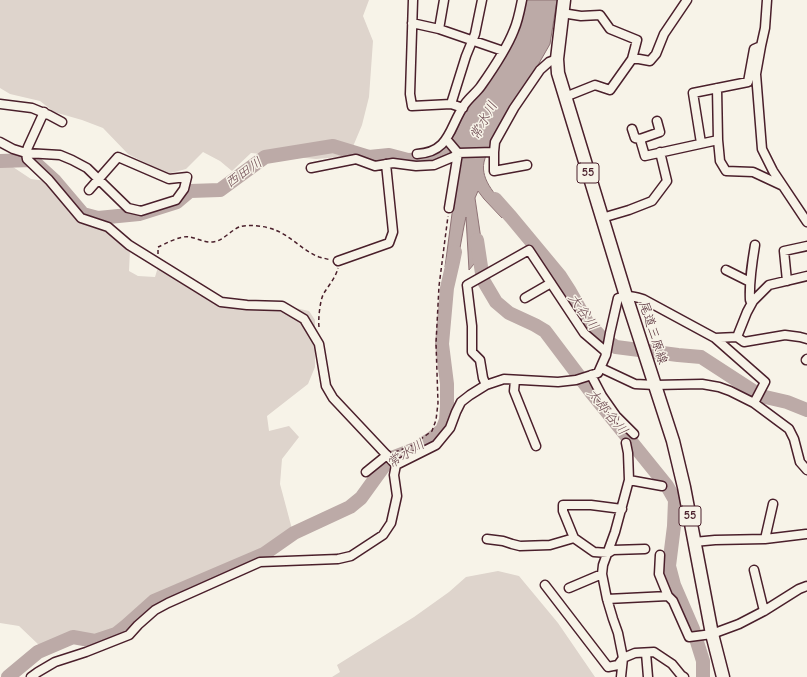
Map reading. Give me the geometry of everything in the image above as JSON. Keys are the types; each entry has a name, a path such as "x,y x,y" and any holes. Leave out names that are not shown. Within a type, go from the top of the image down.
{"main road":[{"name":"尾道三原線","path":"564,0 557,59 558,73 626,296 673,441 684,487 712,634 723,677"}],"street":[{"path":"413,0 410,94 412,106 451,104 463,108"},
{"path":"439,29 444,0"},
{"path":"451,104 466,56 475,34 482,0"},
{"path":"417,154 426,153 436,149 447,140 465,104 481,87 515,29 522,0"},
{"path":"632,60 639,59 650,61 656,54 664,34 687,0"},
{"path":"767,0 765,28 756,74 762,149 773,171 807,222"},
{"path":"562,14 581,16 600,15 610,29 636,40 632,60 610,90 595,85 565,97"},
{"path":"412,23 439,29 503,51"},
{"path":"701,143 693,93 748,82 754,49 761,46"},
{"path":"527,165 494,170 495,142 514,108 540,70 548,62 557,59"},
{"path":"717,88 720,161 726,171 753,172 783,186"},
{"path":"0,104 32,108 49,114 62,122"},
{"path":"44,112 26,153 27,160 49,180 81,218 108,227 129,245 221,302 247,305 282,306 304,319 319,344 326,386 333,398 396,465"},
{"path":"640,139 660,132 657,122"},
{"path":"632,129 636,138 640,139 645,156 718,140"},
{"path":"447,140 458,153 449,208"},
{"path":"0,142 13,149 26,153 60,155 86,168 99,180 128,208 141,211 176,200 184,189 187,177 169,179 118,157 99,180 89,190"},
{"path":"311,168 356,159 375,166 393,163 416,166 434,165 453,158 458,153 494,152"},
{"path":"602,218 652,201 667,180 660,152"},
{"path":"338,261 389,243 393,232 386,164"},
{"path":"753,301 750,300 750,269 755,245"},
{"path":"787,281 784,251 807,246"},
{"path":"486,385 483,378 480,360 472,352 472,326 467,285 529,250 584,333 605,351 606,355"},
{"path":"726,270 750,282"},
{"path":"738,337 747,312 753,301 769,285 807,276"},
{"path":"526,298 551,283"},
{"path":"396,465 436,445 450,428 461,402 486,385 504,379 558,382 576,380 598,373 606,355 618,298 626,296 632,295 643,299 715,338 764,382 754,403"},
{"path":"715,338 738,337 744,342 785,335 807,339"},
{"path":"601,368 635,384 702,384 719,387 730,391 754,403 789,429 794,439 800,462 807,470"},
{"path":"588,376 616,416 634,434"},
{"path":"515,380 514,391 536,446"},
{"path":"622,677 622,658 618,633 607,599 602,574 603,565 622,510 630,480 626,443"},
{"path":"366,472 387,455"},
{"path":"31,677 55,662 86,652 129,635 138,624 155,610 260,562 338,559 351,556 383,535 392,523 397,496 394,475 396,465"},
{"path":"630,480 662,486"},
{"path":"765,539 773,504"},
{"path":"622,510 591,505 563,505 563,511 574,538 594,552 608,553 613,550 645,549"},
{"path":"694,542 765,539 806,534"},
{"path":"487,539 503,541 520,546 550,545 574,538"},
{"path":"660,555 659,574 668,596 673,601 689,637 712,634 739,624 764,611 799,589 807,586"},
{"path":"754,570 764,611"},
{"path":"569,588 602,574"},
{"path":"545,585 608,667 618,665 622,658 635,653 654,652 672,664 684,677"},
{"path":"607,599 668,596"},
{"path":"646,653 648,677"}],"path":[{"path":"387,455 411,446 432,431 436,420 438,403 436,344 439,286 449,208"},
{"path":"160,257 158,247 188,236 213,242 219,240 239,227 267,227 277,230 308,251 320,257 338,261 337,272 323,295 318,321 319,327"}],"shaded area":[{"path":"0,0 369,0 363,16 373,41 369,97 362,125 349,156 316,159 251,153 232,171 220,161 203,152 186,169 167,174 128,154 103,128 54,112 40,101 10,94 0,88"},
{"path":"0,165 10,165 31,179 46,181 80,219 105,230 130,249 129,271 138,276 155,277 158,267 218,305 243,310 286,306 309,311 315,320 315,367 308,384 267,416 269,431 289,426 299,437 282,459 280,484 292,529 262,550 151,597 123,623 113,630 94,636 72,632 40,646 19,626 0,623"},
{"path":"498,571 519,576 558,623 595,677 332,677 340,672 337,665 414,617 449,592 466,577"}],"water":[{"path":"525,0 557,0 550,44 490,147 484,162 483,169 487,182 509,211 502,218 478,191 475,198 483,253 469,270 466,217 456,270 445,267 458,168 458,148 446,155 428,162 409,162 414,156 427,154 455,134 467,107 475,100 509,51 520,26"}],"waterway":[{"name":"西田川","path":"0,161 32,160 55,181 83,214 98,218 139,214 177,202 190,191 220,190 265,157 333,146 369,157 389,155 408,160 429,159"},
{"name":"大谷川","path":"495,199 560,276 587,322 603,339 616,347 701,357 761,396 787,402 807,410"},
{"name":"太郎谷川","path":"477,240 483,280 496,302 509,313 545,331 591,392 667,486 675,500 674,526 669,566 674,585 693,629 703,661 703,677"},
{"name":"常水川","path":"8,677 38,652 73,637 95,641 116,634 154,601 264,554 294,533 350,507 361,498 387,462 394,457 415,449 442,430 446,420 447,406 447,384 442,344 447,288 455,252"}]}
